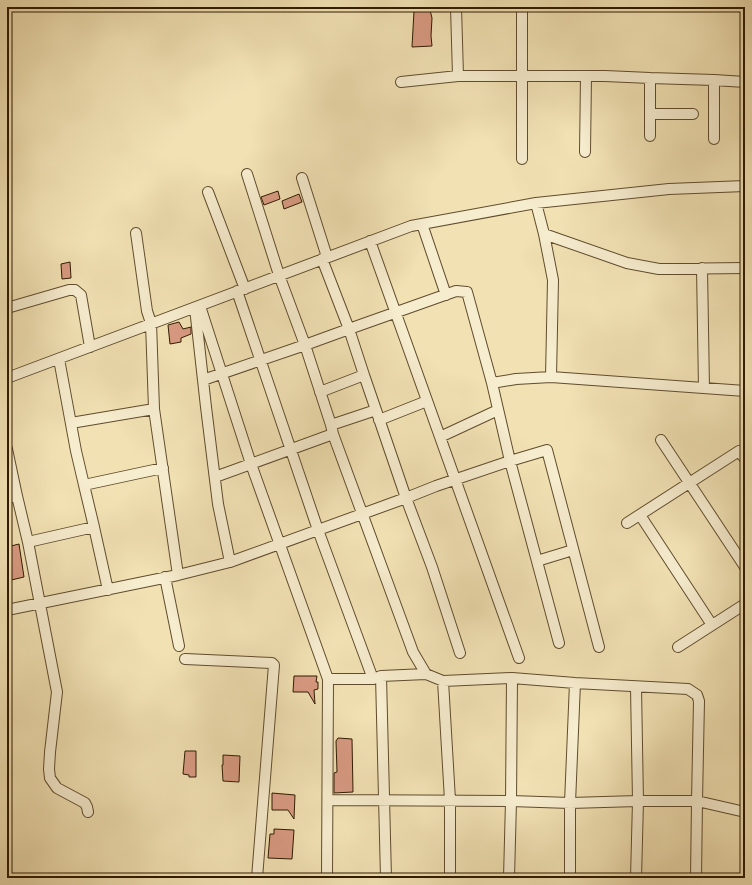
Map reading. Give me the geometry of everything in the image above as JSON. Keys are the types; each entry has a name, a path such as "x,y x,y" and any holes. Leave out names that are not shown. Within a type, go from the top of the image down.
{"street":[{"path":"456,7 458,76"},
{"path":"522,7 522,159"},
{"path":"401,82 458,76 586,76 745,82"},
{"path":"585,152 586,76"},
{"path":"650,78 650,136"},
{"path":"714,80 714,139"},
{"path":"650,114 693,114"},
{"path":"246,174 279,275 305,345 332,430 413,652 426,674"},
{"path":"302,178 324,258 406,498 432,567 460,654"},
{"path":"7,378 411,226 536,203 670,189 745,186"},
{"path":"208,192 241,290 260,361 318,530 377,678 384,800 386,878"},
{"path":"536,203 553,280 550,377"},
{"path":"422,224 446,295"},
{"path":"136,233 147,311 151,324 154,409 178,575"},
{"path":"544,234 627,263 659,269 745,268"},
{"path":"370,241 519,658"},
{"path":"702,268 704,388"},
{"path":"7,308 69,290 75,290 81,295 90,347"},
{"path":"203,380 446,295 461,291 467,292 492,384 510,461 559,643"},
{"path":"198,307 251,464 328,679 327,878"},
{"path":"198,307 203,380 218,504 230,562"},
{"path":"59,359 84,485 108,590"},
{"path":"320,392 364,376"},
{"path":"492,384 516,379 550,377 745,391"},
{"path":"215,477 290,449 332,430 427,401"},
{"path":"71,423 154,409"},
{"path":"440,437 498,410"},
{"path":"661,440 745,567"},
{"path":"7,449 12,497 28,542 57,692 49,769 50,778 57,788 85,803 88,812"},
{"path":"7,610 178,575 230,562 455,480 547,450 599,647"},
{"path":"627,523 739,451 745,459"},
{"path":"84,485 163,468"},
{"path":"640,515 712,625"},
{"path":"28,542 94,527"},
{"path":"537,562 574,550"},
{"path":"165,577 179,646"},
{"path":"678,648 745,604"},
{"path":"185,659 272,663 274,665 256,878"},
{"path":"328,679 377,678 426,674 443,681 512,678 636,687 682,688 693,692 697,695 699,702 696,878"},
{"path":"509,878 512,678"},
{"path":"443,681 450,800 450,878"},
{"path":"570,878 570,803 575,683"},
{"path":"636,687 638,801 636,878"},
{"path":"328,800 450,800 570,803 697,801 745,812"}],"building":[{"path":"419,9 430,10 432,18 432,46 412,47 414,11"},
{"path":"278,191 280,199 264,205 261,197"},
{"path":"299,194 302,202 284,209 282,201"},
{"path":"70,262 71,278 62,279 61,264"},
{"path":"179,322 183,329 191,327 191,334 181,338 181,342 170,344 168,325"},
{"path":"19,544 24,577 7,581 7,547"},
{"path":"294,676 317,676 316,682 318,682 318,689 314,690 315,704 308,692 293,692"},
{"path":"338,738 352,739 353,792 334,793 334,773 337,772 336,741"},
{"path":"185,751 196,751 196,777 189,777 189,775 183,774"},
{"path":"223,755 240,756 239,782 223,781"},
{"path":"272,793 295,795 294,819 288,810 272,810"},
{"path":"274,829 294,830 292,859 268,858 270,834 274,834"}]}
